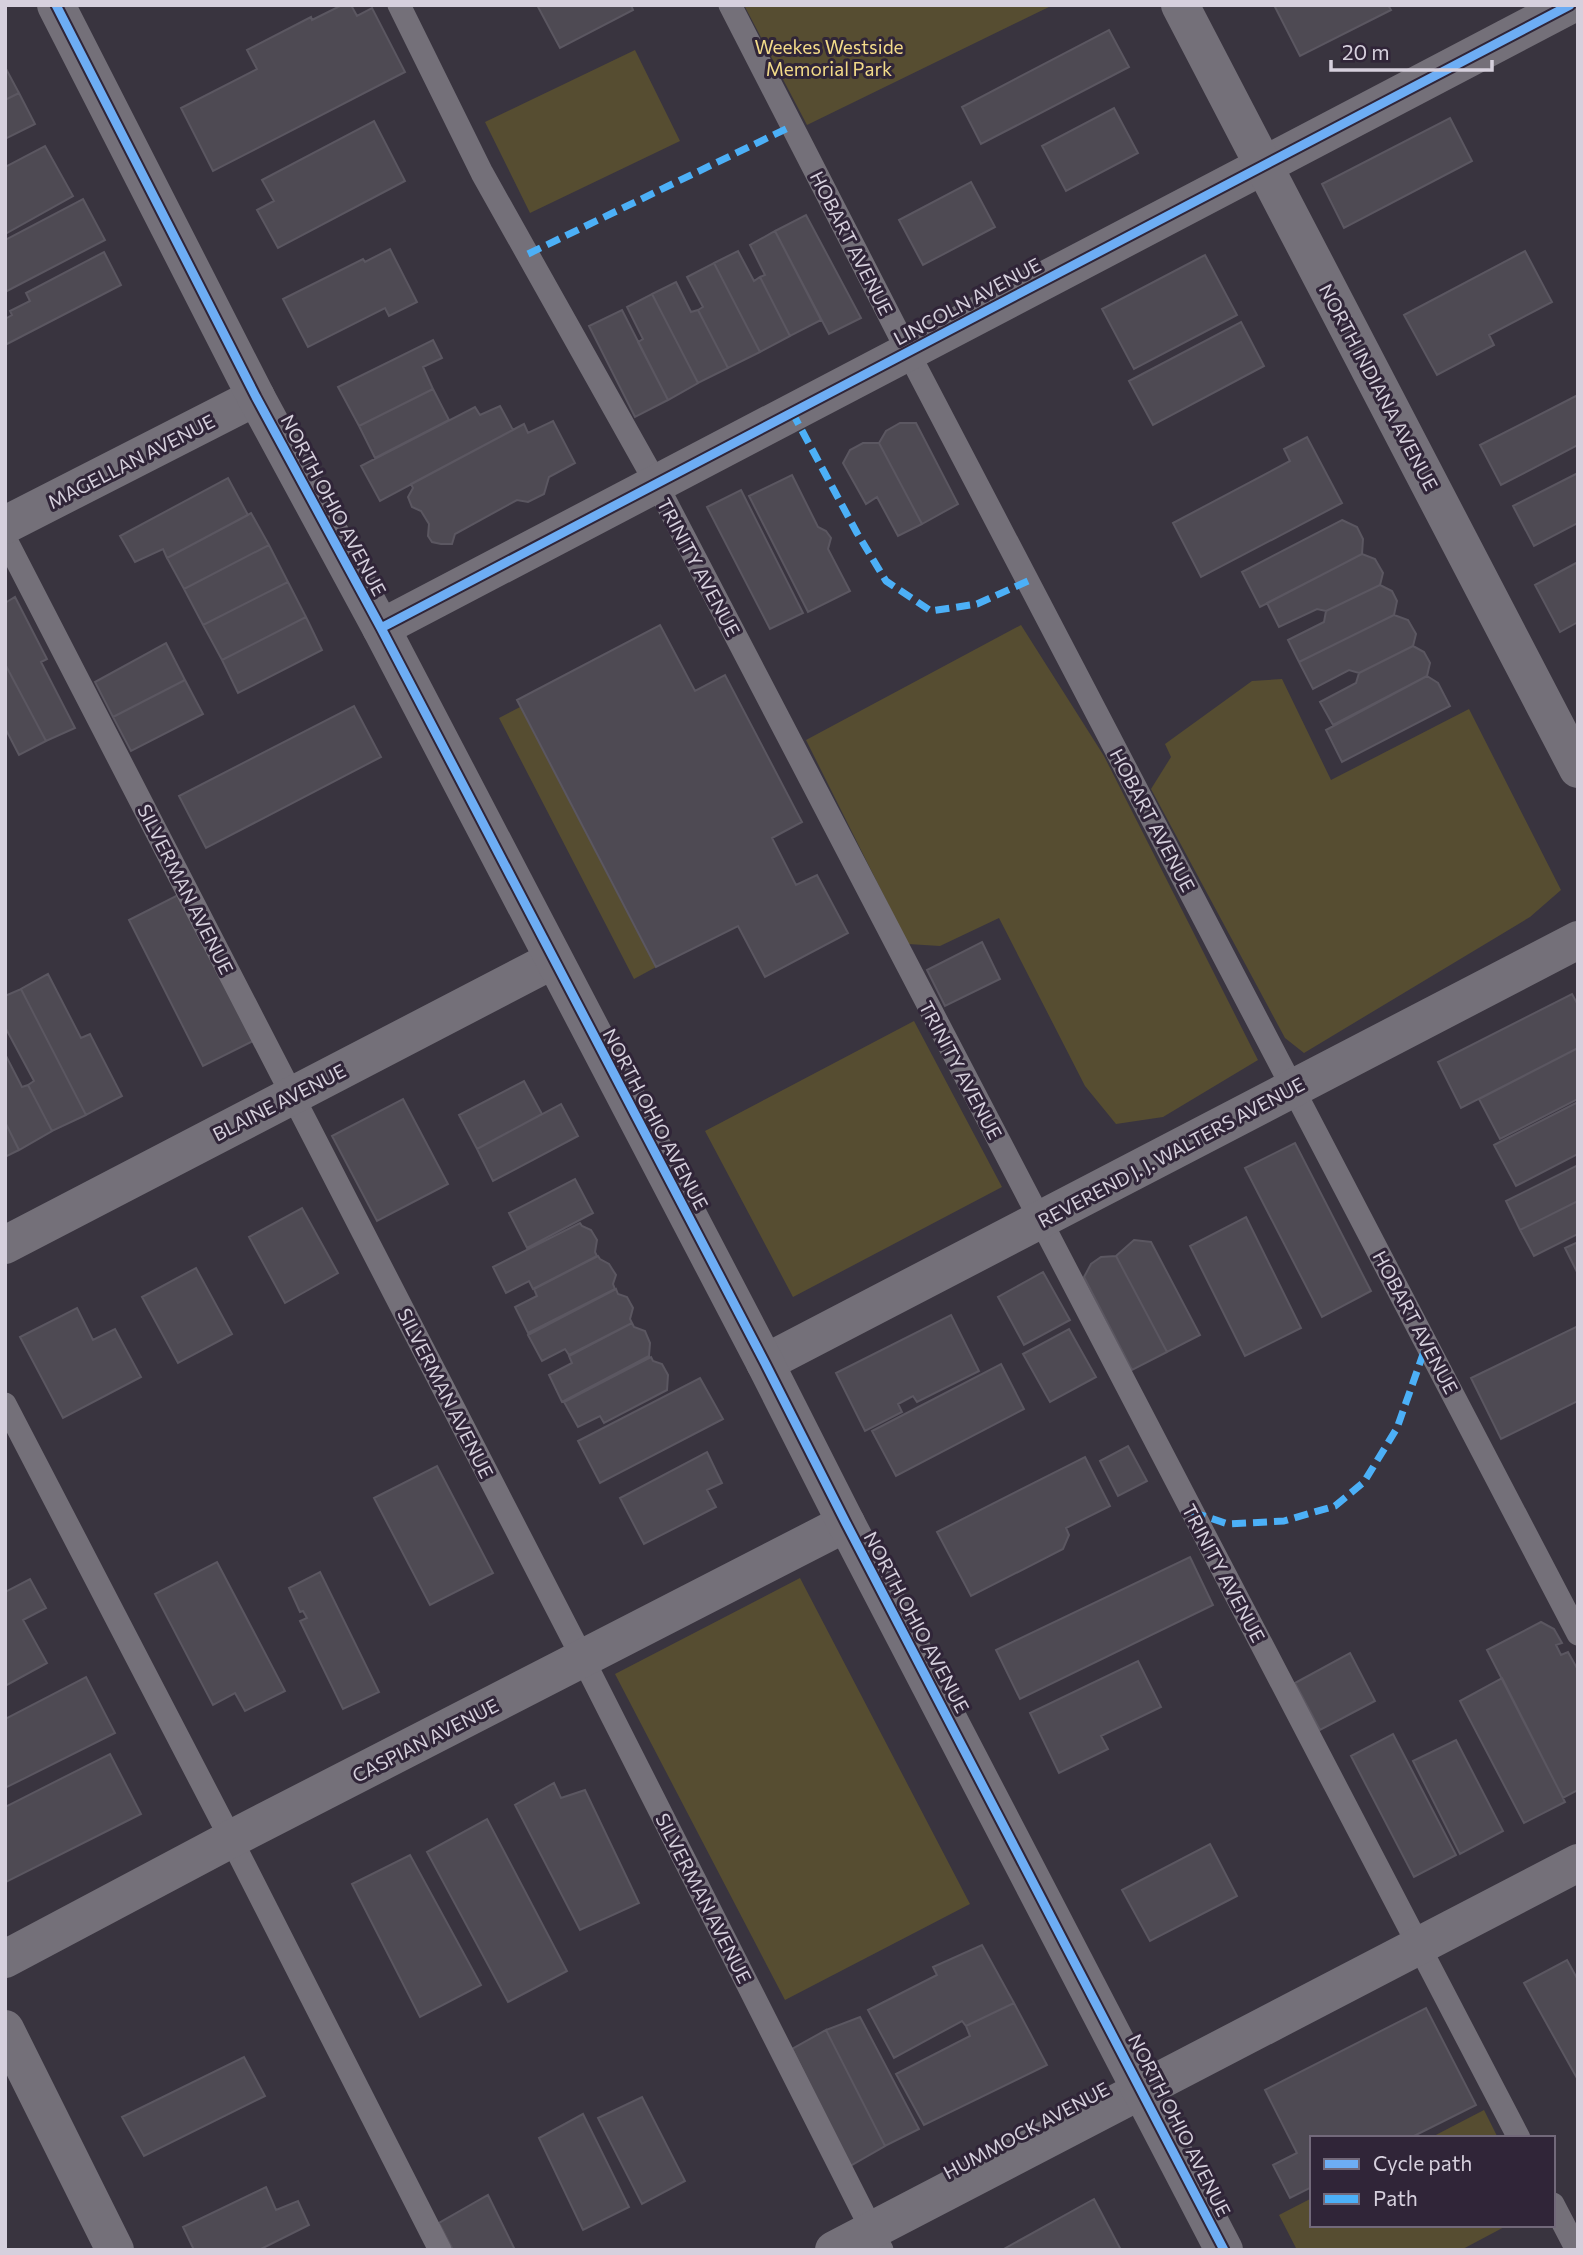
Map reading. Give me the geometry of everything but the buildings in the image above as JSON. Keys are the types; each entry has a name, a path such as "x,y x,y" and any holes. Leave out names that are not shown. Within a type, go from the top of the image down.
{"street":[{"name":"NORTH OHIO AVENUE","path":"56,5 256,397 381,628 765,1363 1224,2250"},
{"name":"NORTH INDIANA AVENUE","path":"1180,5 1578,769"},
{"name":"LINCOLN AVENUE","path":"381,628 1570,5"},
{"name":"MAGELLAN AVENUE","path":"5,525 256,397"},
{"name":"REVEREND J. J. WALTERS AVENUE","path":"765,1363 1578,940"},
{"name":"BLAINE AVENUE","path":"5,1245 553,960"},
{"name":"CASPIAN AVENUE","path":"5,1959 231,1839 846,1524"},
{"name":"HUMMOCK AVENUE","path":"835,2250 877,2240 1142,2090 1578,1863"},
{"path":"5,2029 115,2250"}],"lane":[{"name":"TRINITY AVENUE","path":"399,5 482,173 656,483 1518,2136"},
{"name":"HOBART AVENUE","path":"730,5 908,352 1578,1634"},
{"name":"SILVERMAN AVENUE","path":"5,538 583,1659 877,2240"},
{"path":"5,1404 440,2250"},
{"path":"1555,2208 1577,2250"}],"green space":[{"name":"Weekes Westside Memorial Park","path":"744,5 1053,5 807,125"},
{"path":"635,50 680,141 530,213 485,122"},
{"path":"1021,625 1104,756 1258,1060 1163,1117 1116,1124 1085,1086 999,918 940,946 908,944 806,740"},
{"path":"1282,679 1331,780 1469,709 1561,890 1530,917 1304,1053 1285,1038 1151,789 1171,757 1165,744 1252,681"},
{"path":"522,706 656,967 634,979 499,718"},
{"path":"914,1021 1002,1187 793,1297 705,1131"},
{"path":"800,1578 970,1904 785,2000 615,1674"},
{"path":"1484,2110 1497,2136 1434,2136"},
{"path":"1310,2199 1310,2227 1504,2227 1461,2250 1297,2250 1279,2215"}],"marked path":[{"path":"528,254 792,126"},
{"path":"792,412 886,581 931,611 977,604 1028,581"},
{"path":"1192,1512 1228,1524 1284,1521 1335,1506 1364,1482 1397,1428 1427,1343"}],"cycle path":[{"path":"56,5 256,397 381,628 765,1363 1224,2250"},
{"path":"381,628 1570,5"}]}
